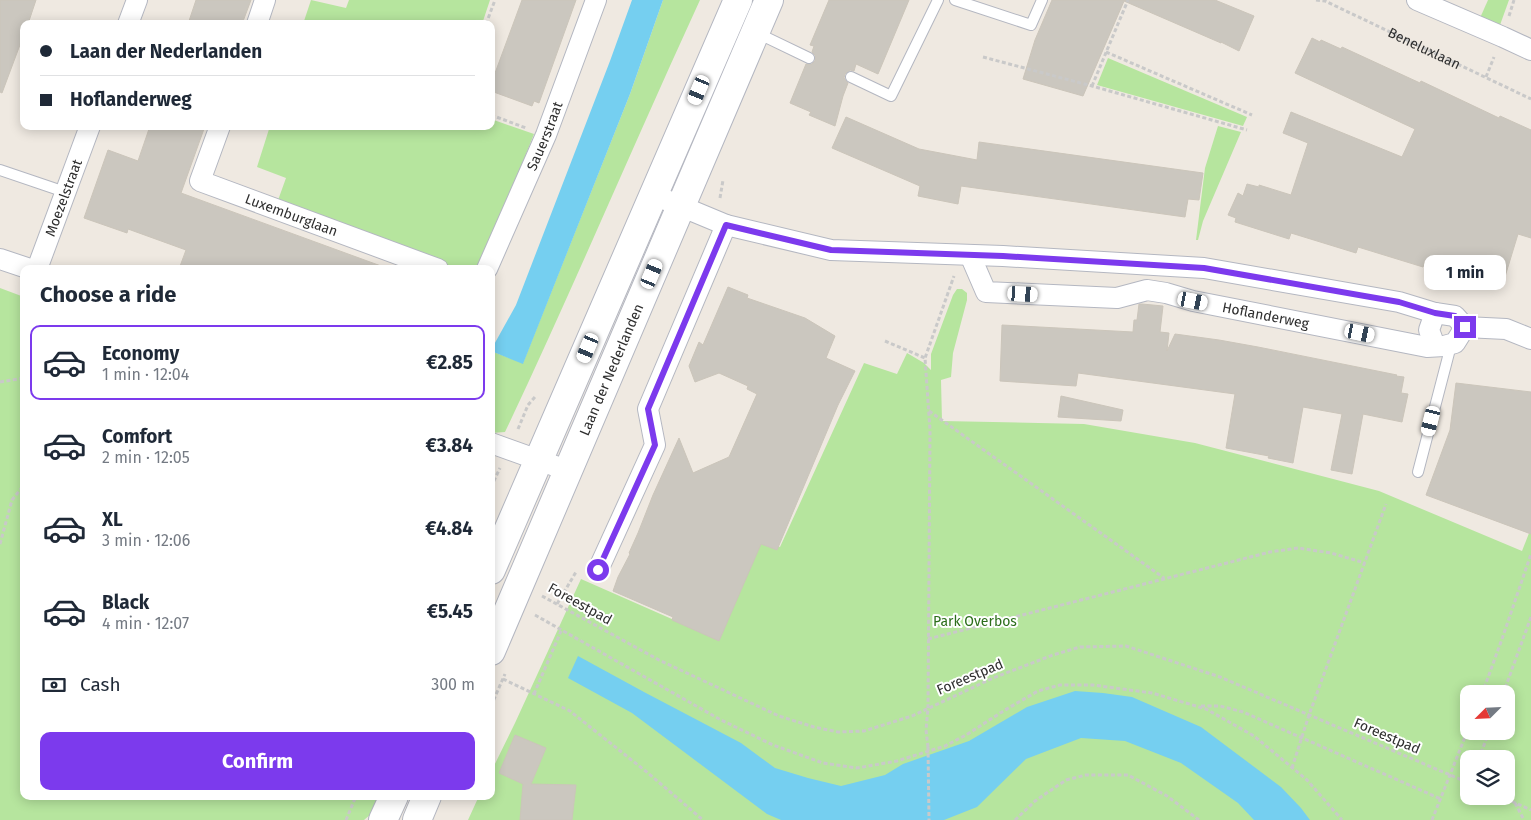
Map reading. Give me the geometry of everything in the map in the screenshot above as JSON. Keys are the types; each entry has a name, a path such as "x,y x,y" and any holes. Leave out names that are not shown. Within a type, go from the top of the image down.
{"main road":[{"name":"Laan der Nederlanden","path":"495,561 654,195 748,25 769,0"},
{"name":"Laan der Nederlanden","path":"495,642 681,206 748,25"},
{"path":"383,820 392,800"},
{"path":"417,820 425,800"}],"street":[{"path":"130,20 137,0"},
{"path":"258,20 265,0"},
{"name":"Sauerstraat","path":"489,265 546,135 596,0"},
{"path":"1417,0 1503,36 1531,50"},
{"name":"Moezelstraat","path":"38,265 88,130"},
{"name":"Luxemburglaan","path":"219,130 200,181 427,265"},
{"path":"654,195 726,225 831,250 966,255 1204,268 1399,302 1435,313 1455,316 1465,327 1506,329 1531,339"},
{"path":"598,570 655,445 648,409 726,225"},
{"name":"Hoflanderweg","path":"966,255 986,292 1117,298 1147,290 1166,293 1193,301 1427,347 1442,346"},
{"path":"0,259 20,266"},
{"path":"1435,313 1429,330 1442,346 1455,343 1465,327"},
{"path":"495,444 569,471"}],"lane":[{"path":"851,77 891,96 938,0"},
{"path":"956,0 1030,25 1042,0"},
{"path":"748,25 809,58"},
{"path":"0,170 65,192"},
{"path":"1418,472 1449,353 1442,346"}],"path":[{"path":"488,20 495,0"},
{"path":"1092,86 1128,0"},
{"name":"Beneluxlaan","path":"1316,0 1334,5 1531,99"},
{"path":"1106,52 1252,115"},
{"path":"983,57 1247,130"},
{"path":"495,116 546,135"},
{"path":"929,820 926,730 928,708 930,440 925,358 966,255"},
{"path":"885,341 925,358"},
{"path":"0,382 20,379"},
{"path":"929,411 1164,578"},
{"path":"0,544 12,500 20,490"},
{"path":"1292,768 1386,504"},
{"path":"928,639 1270,552 1298,548 1330,553 1365,563"},
{"path":"1485,685 1531,554"},
{"path":"557,604 575,572 595,578 598,570"},
{"name":"Foreestpad","path":"520,585 659,660 779,716 838,732 864,731 912,716 993,678 1053,655 1080,647 1126,646 1220,677 1460,779"},
{"path":"532,614 722,720 773,745 823,763 857,768 897,761 945,746 1038,691 1060,685 1093,685 1152,693 1206,709 1254,736 1306,780 1342,820"},
{"path":"1506,685 1531,616"},
{"path":"534,694 562,630"},
{"path":"503,679 570,711 703,820"},
{"path":"1198,706 1220,706 1243,712 1441,799"},
{"path":"1432,820 1464,740"},
{"path":"1015,820 1035,801 1066,780 1086,775 1128,775 1167,796 1199,820"},
{"path":"346,820 354,800"},
{"path":"1515,803 1531,810"},
{"path":"1515,803 1524,820"}],"green space":[{"path":"311,0 346,8 349,0 490,0 483,20 304,20"},
{"path":"663,0 700,0 505,432 495,433 495,352 523,363 630,94"},
{"path":"1488,0 1509,0 1500,25 1480,18"},
{"path":"1108,58 1247,117 1243,126 1097,85"},
{"path":"495,120 534,134 482,265 444,265 277,203 286,178 257,167 269,130 495,130"},
{"path":"1218,126 1241,132 1203,221 1198,240 1196,240 1205,168"},
{"path":"0,288 20,296 20,800 387,800 364,820 0,820"},
{"name":"Park Overbos","path":"957,289 962,289 967,293 967,300 953,353 951,377 941,380 942,421 1084,424 1195,443 1379,491 1522,551 1531,528 1531,820 468,820 477,800 495,800 495,764 581,579 715,638 762,539 780,547 864,363 897,374 907,353 924,363 931,370 931,354 953,295"}],"water":[{"path":"632,0 663,0 630,94 523,364 495,353 495,343 516,305"},
{"path":"578,656 741,743 775,768 841,786 885,775 903,764 969,741 1027,707 1075,691 1132,697 1201,727 1281,787 1310,820 1254,820 1238,803 1181,763 1125,741 1081,738 1026,759 977,807 944,820 781,820 767,814 632,713 568,678"}],"building":[{"path":"0,0 36,0 29,20 20,20 20,45 2,93 0,92"},
{"path":"196,0 251,0 244,20 189,20"},
{"path":"522,0 576,0 539,103 534,101 532,106 495,92 495,73"},
{"path":"829,0 909,0 878,74 856,64 854,71 850,70 845,74 844,78 848,83 835,126 809,115 811,112 790,103 806,64 812,64 815,61 815,55 812,52 814,46 810,45"},
{"path":"1052,0 1215,0 1254,16 1239,51 1124,1 1083,96 1023,79 1035,40"},
{"path":"1312,38 1341,49 1342,47 1420,83 1421,81 1499,118 1500,116 1531,130 1531,238 1518,234 1504,280 1492,276 1491,281 1425,261 1423,267 1358,247 1356,253 1291,233 1289,239 1235,222 1236,218 1228,215 1238,193 1243,196 1247,184 1259,187 1259,185 1291,195 1308,143 1283,133 1291,112 1402,157 1415,129 1295,73"},
{"path":"846,117 919,149 977,160 979,142 1203,173 1199,200 1188,199 1185,217 961,186 958,204 918,196 920,186 832,148"},
{"path":"149,130 204,130 181,193 378,265 180,265 186,250 128,229 127,233 84,218 108,150 138,161"},
{"path":"728,287 748,295 747,298 805,318 835,336 826,358 855,371 838,405 777,550 761,544 719,641 672,620 673,617 613,591 679,438 693,473 729,457 757,394 747,389 748,386 719,373 695,382 689,366 699,342 703,345"},
{"path":"1139,304 1163,306 1160,332 1169,333 1167,351 1175,334 1258,347 1404,377 1401,393 1408,394 1402,422 1363,414 1352,474 1331,470 1342,414 1303,407 1293,463 1268,458 1269,456 1226,448 1235,394 1078,373 1076,386 1000,381 1002,325 1133,332 1134,320 1137,320"},
{"path":"1456,383 1531,392 1531,534 1426,495 1450,430"},
{"path":"1061,396 1123,410 1121,421 1058,417"},
{"path":"515,735 546,748 531,784 576,785 572,820 520,820 523,784 499,773"}],"route":[{"path":"598,570 655,445 648,409 726,225 831,250 1003,256 1204,268 1399,302 1435,313 1455,316 1465,327"}]}
